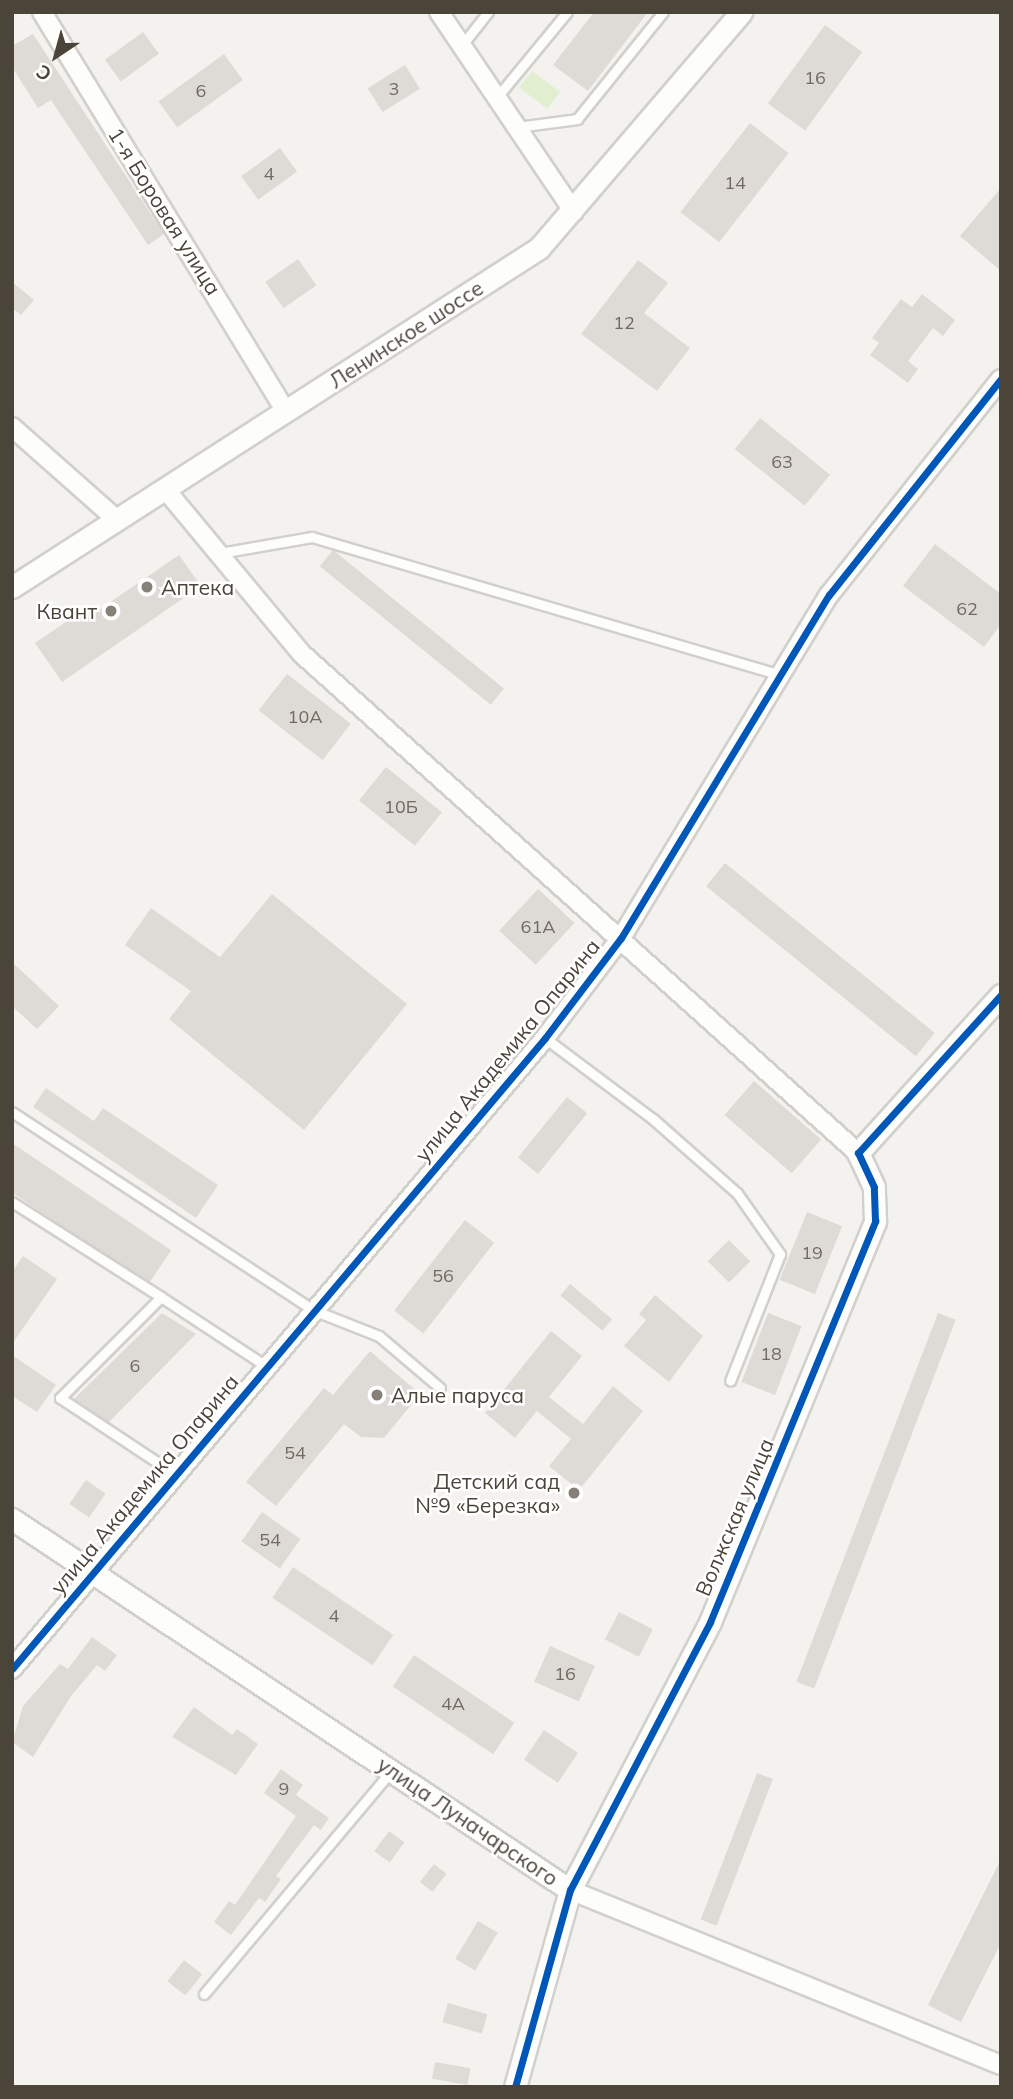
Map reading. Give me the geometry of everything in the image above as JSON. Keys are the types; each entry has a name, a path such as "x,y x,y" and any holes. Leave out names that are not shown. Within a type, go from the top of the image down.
{"street":[{"name":"1-я Боровая улица","path":"42,12 286,411"},
{"path":"439,12 574,212"},
{"name":"Ленинское шоссе","path":"12,587 539,248 574,212 741,12"},
{"name":"улица Академика Опарина","path":"12,1669 545,1038 621,938 829,595 1001,380"},
{"path":"12,427 116,519"},
{"path":"164,489 302,654 858,1153 1001,995"},
{"name":"Волжская улица","path":"515,2087 570,1890 709,1622 875,1221 874,1187 858,1153"},
{"name":"улица Луначарского","path":"12,1519 570,1890 1001,2065"}],"lane":[{"path":"462,46 488,12"},
{"path":"497,97 567,12"},
{"path":"517,127 578,119 663,12"},
{"path":"220,553 312,537 781,676"},
{"path":"545,1038 653,1119 737,1193 780,1254 730,1381"},
{"path":"12,1112 313,1310 379,1336 440,1388"},
{"path":"12,1202 266,1366"},
{"path":"160,1297 60,1398 174,1474"},
{"path":"204,1994 392,1770"}],"green space":[{"path":"532,71 560,92 547,109 519,88"}],"building":[{"path":"594,12 648,12 588,91 553,65"},
{"path":"825,25 862,52 805,131 768,103"},
{"path":"143,32 159,54 121,81 105,60"},
{"path":"33,34 164,234 148,245 51,100 38,108 12,67 12,46"},
{"path":"224,54 243,80 177,127 158,102"},
{"path":"405,65 420,89 383,112 368,88"},
{"path":"750,123 789,153 719,242 680,212"},
{"path":"280,148 297,171 258,200 241,176"},
{"path":"1001,188 1001,271 960,236"},
{"path":"298,259 316,285 284,308 265,282"},
{"path":"638,260 668,283 644,313 690,348 657,391 581,334"},
{"path":"12,282 34,300 21,315 12,308"},
{"path":"922,294 955,320 943,336 933,328 908,361 918,369 908,383 870,355 879,343 872,338 901,299 912,307"},
{"path":"760,418 830,475 805,506 735,449"},
{"path":"935,544 1001,594 1001,624 984,647 903,586"},
{"path":"333,550 504,688 491,705 320,566"},
{"path":"179,555 201,586 62,682 35,643 82,611 87,618"},
{"path":"287,674 351,724 323,760 259,710"},
{"path":"386,767 442,812 415,846 359,800"},
{"path":"725,863 935,1033 916,1056 706,886"},
{"path":"538,889 575,923 536,965 499,931"},
{"path":"272,894 407,1004 304,1130 169,1019 191,991 125,945 151,908 220,957"},
{"path":"12,962 59,1006 37,1029 12,1006"},
{"path":"754,1081 821,1139 792,1173 724,1115"},
{"path":"46,1088 94,1121 103,1108 218,1185 196,1218 33,1107"},
{"path":"567,1097 587,1113 538,1174 518,1158"},
{"path":"12,1143 171,1250 148,1284 12,1192"},
{"path":"807,1212 842,1226 815,1294 780,1280"},
{"path":"465,1220 494,1243 423,1333 394,1311"},
{"path":"729,1240 750,1261 729,1282 708,1261"},
{"path":"23,1256 57,1279 12,1344 12,1272"},
{"path":"570,1284 612,1319 602,1331 560,1295"},
{"path":"655,1295 703,1336 669,1382 624,1346 646,1320 639,1314"},
{"path":"162,1313 196,1334 109,1422 74,1399"},
{"path":"768,1313 802,1326 775,1395 741,1382"},
{"path":"938,1313 956,1320 814,1689 796,1682"},
{"path":"551,1331 582,1356 549,1397 583,1424 613,1386 643,1411 579,1490 549,1466 571,1439 537,1411 515,1438 485,1413"},
{"path":"370,1351 420,1394 384,1438 361,1437 344,1424 276,1506 246,1482 324,1388 333,1395"},
{"path":"12,1355 56,1385 37,1412 12,1396"},
{"path":"86,1480 106,1494 89,1518 69,1504"},
{"path":"262,1512 301,1539 280,1568 241,1541"},
{"path":"293,1567 393,1635 373,1665 272,1598"},
{"path":"619,1612 653,1629 639,1657 605,1640"},
{"path":"92,1637 117,1655 105,1671 97,1665 71,1696 33,1757 12,1742 23,1706 60,1664 68,1669"},
{"path":"550,1646 595,1666 579,1702 534,1682"},
{"path":"414,1655 514,1723 493,1754 393,1687"},
{"path":"194,1707 232,1735 237,1729 258,1744 236,1775 172,1737"},
{"path":"544,1730 578,1753 558,1783 524,1760"},
{"path":"281,1769 303,1785 296,1795 329,1818 321,1830 314,1825 276,1876 281,1879 265,1902 259,1898 231,1935 214,1922 229,1901 235,1905 296,1816 264,1793"},
{"path":"757,1773 773,1779 717,1926 701,1920"},
{"path":"389,1831 404,1842 390,1862 374,1851"},
{"path":"1001,1859 1001,1943 961,2022 928,2005"},
{"path":"434,1864 447,1874 432,1892 420,1882"},
{"path":"478,1921 498,1933 475,1971 455,1959"},
{"path":"184,1960 202,1974 186,1995 167,1981"},
{"path":"448,2003 487,2014 482,2034 442,2022"},
{"path":"435,2062 470,2068 468,2085 432,2079"}],"cycle path":[{"path":"12,1669 545,1038 621,938 829,595 1001,379"},
{"path":"515,2087 570,1890 710,1622 875,1221 874,1187 858,1153 1001,995"}],"place":[{"name":"Аптека","path":"147,587"},
{"name":"Квант","path":"111,611"},
{"name":"Алые паруса","path":"377,1395"},
{"name":"Детский сад №9 «Березка»","path":"574,1493"}]}
